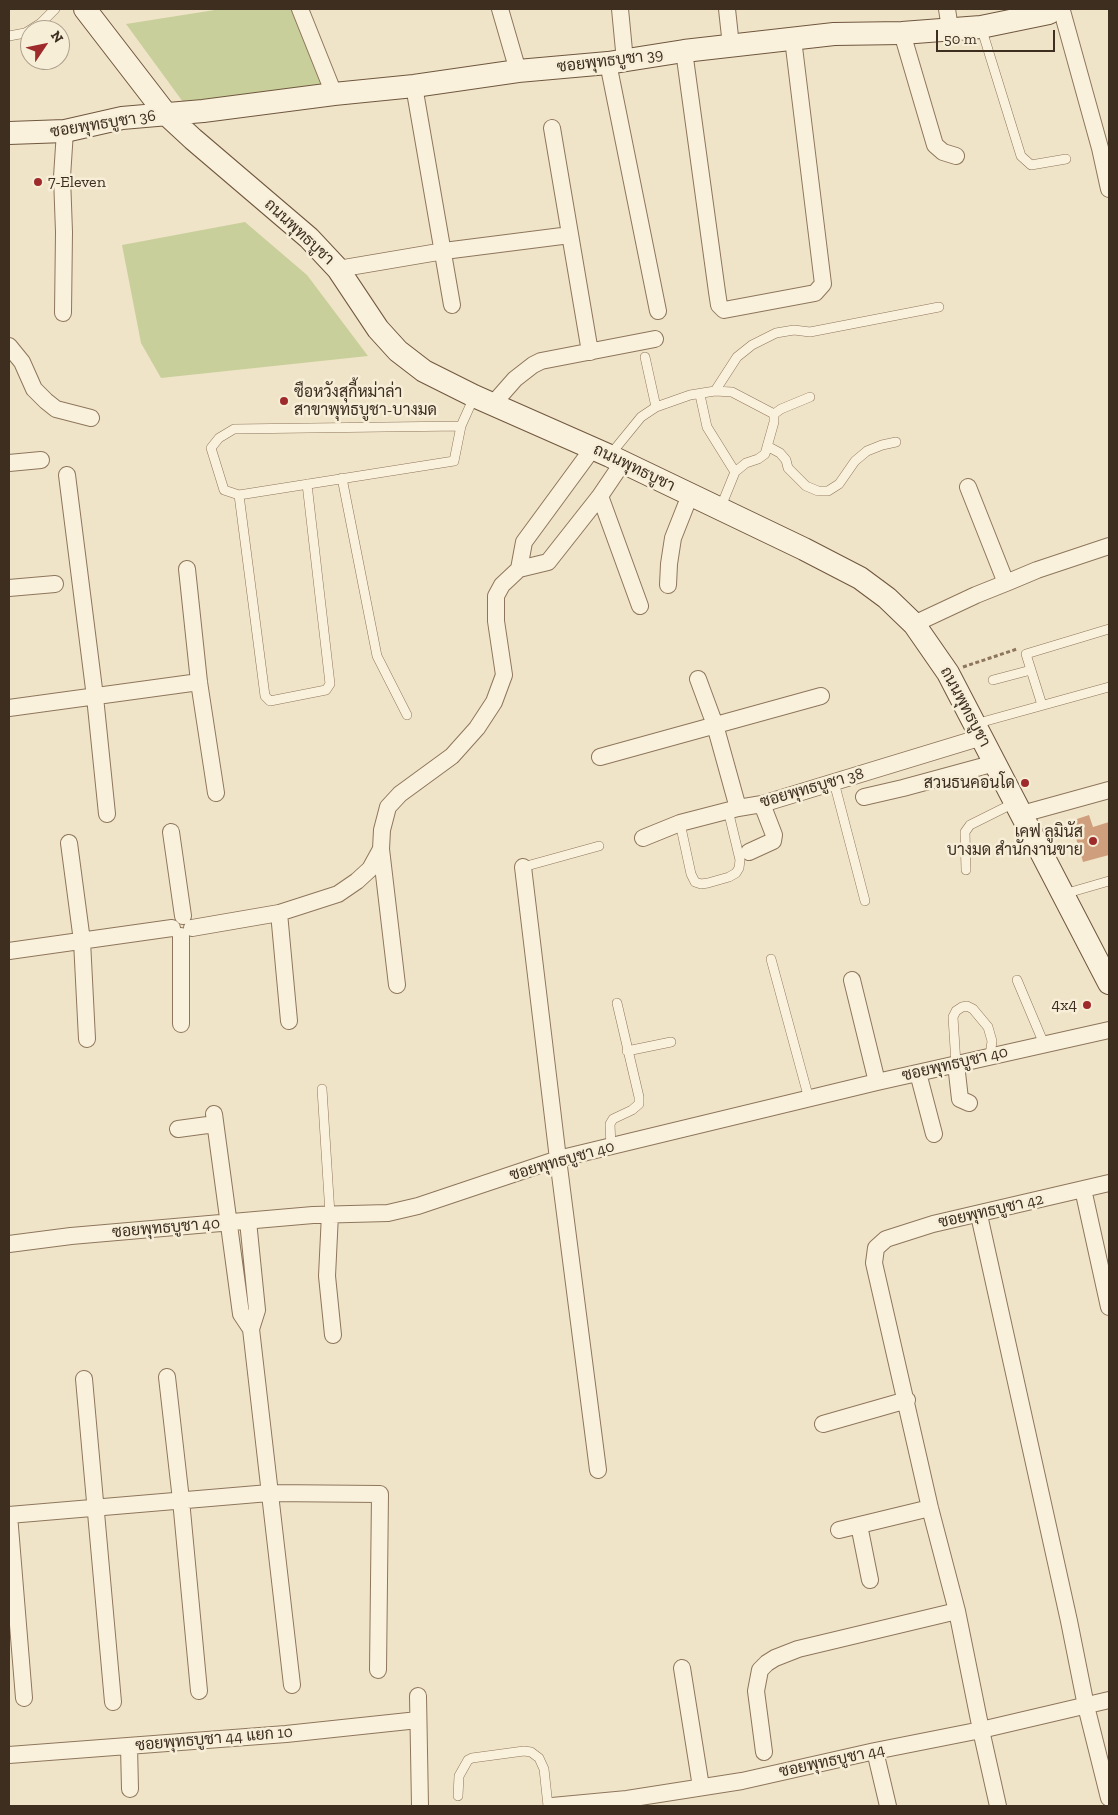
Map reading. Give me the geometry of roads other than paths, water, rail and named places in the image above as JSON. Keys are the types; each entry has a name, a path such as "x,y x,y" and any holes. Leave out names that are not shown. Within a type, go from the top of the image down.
{"main road":[{"name":"ถนนพุทธบูชา","path":"85,9 166,114 309,238 338,269 378,329 398,351 424,371 483,400 608,455 720,509 860,578 887,598 914,624 942,662 1109,983"},
{"name":"ซอยพุทธบูชา 39","path":"166,114 414,86 518,71 617,62 684,51 834,34 902,33 949,19 981,27 1058,10"},
{"name":"ซอยพุทธบูชา 36","path":"9,134 65,131 122,118 166,114"}],"street":[{"path":"300,9 334,94"},
{"path":"500,9 518,71"},
{"path":"620,9 617,62 658,311"},
{"path":"727,9 731,46"},
{"path":"1058,10 1105,147 1109,189"},
{"path":"902,33 935,145 943,152 956,156"},
{"path":"684,51 719,305 724,310 815,293 823,284 793,39"},
{"path":"414,86 452,305"},
{"path":"552,128 590,352"},
{"path":"63,313 64,232 62,176 65,131"},
{"path":"338,269 444,251 570,235"},
{"path":"483,400 515,379 533,364 541,361 655,339"},
{"path":"9,346 22,362 34,389 46,401 56,409 91,418"},
{"path":"398,985 382,848 382,830 388,807 400,794 452,756 476,728 494,702 504,675 496,621 496,596 502,585 519,568 548,562 600,496 608,455"},
{"path":"519,568 524,542 608,455"},
{"path":"9,463 41,460"},
{"path":"67,475 95,697 107,814"},
{"path":"968,487 1006,583"},
{"path":"668,585 673,538 690,495"},
{"path":"600,496 640,606"},
{"path":"914,624 976,595 1037,570 1109,546"},
{"path":"187,569 200,682 216,793"},
{"path":"9,588 55,584"},
{"path":"698,679 715,725 733,809"},
{"path":"9,708 200,682"},
{"path":"600,757 821,696"},
{"name":"ซอยพุทธบูชา 38","path":"643,838 680,823 733,809 762,804 834,782 978,731"},
{"path":"864,797 995,763"},
{"path":"1019,808 1109,790"},
{"path":"749,852 773,841 774,835 762,804"},
{"path":"171,832 182,927 181,1024"},
{"path":"70,844 82,941 87,1039"},
{"path":"9,951 279,913 338,894 370,869 382,848"},
{"path":"523,867 598,1470"},
{"path":"279,913 289,1021"},
{"path":"852,980 878,1082"},
{"name":"ซอยพุทธบูชา 40","path":"9,1244 72,1236 330,1214 388,1213 418,1206 558,1160 878,1082 1109,1030"},
{"path":"956,1064 960,1099 968,1103"},
{"path":"918,1073 934,1134"},
{"path":"178,1129 215,1119 241,1314 251,1330"},
{"name":"ซอยพุทธบูชา 42","path":"907,1400 874,1263 876,1248 886,1239 932,1224 979,1215 1109,1183"},
{"path":"1083,1189 1109,1307"},
{"path":"330,1214 327,1276 333,1335"},
{"path":"979,1215 1086,1706 1109,1798"},
{"path":"248,1221 257,1310 251,1330 292,1685"},
{"path":"167,1377 199,1691"},
{"path":"84,1379 113,1702"},
{"path":"823,1424 907,1400 930,1508 957,1611 998,1806"},
{"path":"24,1698 9,1515 181,1500 270,1493 380,1494 378,1670"},
{"path":"839,1530 930,1508"},
{"path":"859,1525 870,1580"},
{"path":"764,1752 756,1691 760,1670 767,1663 798,1649 957,1611"},
{"path":"682,1668 701,1787"},
{"path":"418,1696 420,1806"},
{"name":"ซอยพุทธบูชา 44","path":"552,1806 627,1803 701,1787 742,1781 875,1751 981,1730 1109,1700"},
{"name":"ซอยพุทธบูชา 44 แยก 10","path":"9,1755 286,1734 418,1720"},
{"path":"129,1746 130,1789"},
{"path":"875,1751 888,1806"}],"lane":[{"path":"44,20 55,9"},
{"path":"981,27 1021,156 1031,165 1066,159"},
{"path":"715,391 736,357 752,345 776,333 794,330 810,332 939,307"},
{"path":"645,357 656,407"},
{"path":"608,455 642,418 656,407 690,395 700,395 715,391 732,392 774,414"},
{"path":"700,395 707,427 735,472"},
{"path":"774,414 781,409 810,397"},
{"path":"461,426 234,429 219,438 211,448 224,490 239,495 454,461 461,426 483,400"},
{"path":"720,509 735,472 746,463 758,459 765,454 774,422 774,414"},
{"path":"767,446 780,453 786,460 788,468 806,486 818,491 828,491 839,484 855,461 867,451 896,442"},
{"path":"342,478 377,656 407,715"},
{"path":"239,495 265,696 270,701 326,690 330,684 308,484"},
{"path":"1042,705 1026,654 1109,629"},
{"path":"993,680 1031,670"},
{"path":"978,731 1042,705 1109,687"},
{"path":"834,782 866,900"},
{"path":"966,870 965,832 970,825 1019,808"},
{"path":"680,823 691,874 695,882 701,884 708,883 730,877 739,868 740,860 733,809"},
{"path":"523,867 598,846"},
{"path":"1063,894 1109,882"},
{"path":"771,959 809,1099"},
{"path":"1017,980 1044,1044"},
{"path":"611,1147 610,1124 613,1119 632,1110 639,1104 617,1003"},
{"path":"956,1064 953,1017 956,1011 962,1007 967,1006 973,1009 988,1027 992,1042 990,1056"},
{"path":"627,1050 671,1042"},
{"path":"322,1089 330,1214"},
{"path":"458,1796 459,1776 468,1760 524,1751 531,1752 538,1758 544,1769 548,1806"}],"place":[{"name":"7-Eleven","path":"38,182"},
{"name":"ซือหวังสุกี้หม่าล่า สาขาพุทธบูชา-บางมด","path":"284,401"},
{"name":"สวนธนคอนโด","path":"1025,783"},
{"name":"เคฟ ลูมินัส บางมด สำนักงานขาย","path":"1093,841"},
{"name":"4x4","path":"1087,1005"}]}
